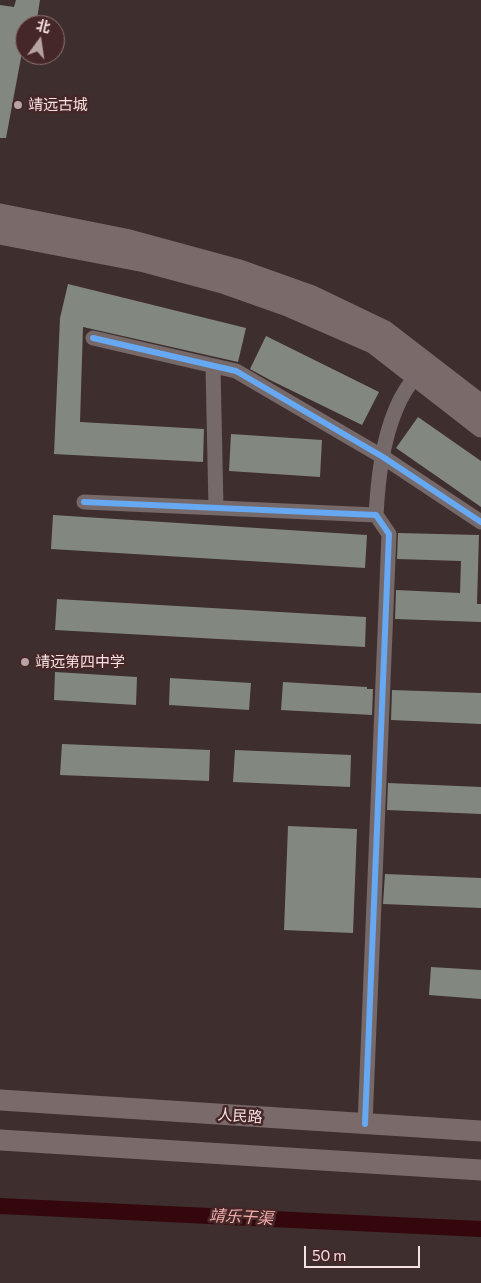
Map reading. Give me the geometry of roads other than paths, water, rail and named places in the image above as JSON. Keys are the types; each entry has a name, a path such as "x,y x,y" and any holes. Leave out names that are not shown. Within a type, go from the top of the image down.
{"main road":[{"path":"0,214 125,240 239,270 312,296 385,331 420,369 481,426"},
{"path":"0,234 145,262 223,283 288,306 373,343 481,405"},
{"name":"人民路","path":"0,1100 481,1131"},
{"path":"0,1140 481,1170"}],"street":[{"path":"94,338 236,372 383,457 481,522"},
{"path":"213,366 216,508"},
{"path":"365,1124 389,534 376,515 377,486 386,437 396,407 420,369"},
{"path":"84,502 376,515"}],"waterway":[{"name":"靖乐干渠","path":"0,1206 481,1229"}],"place":[{"name":"靖远古城","path":"18,105"},
{"name":"靖远第四中学","path":"25,662"}]}
